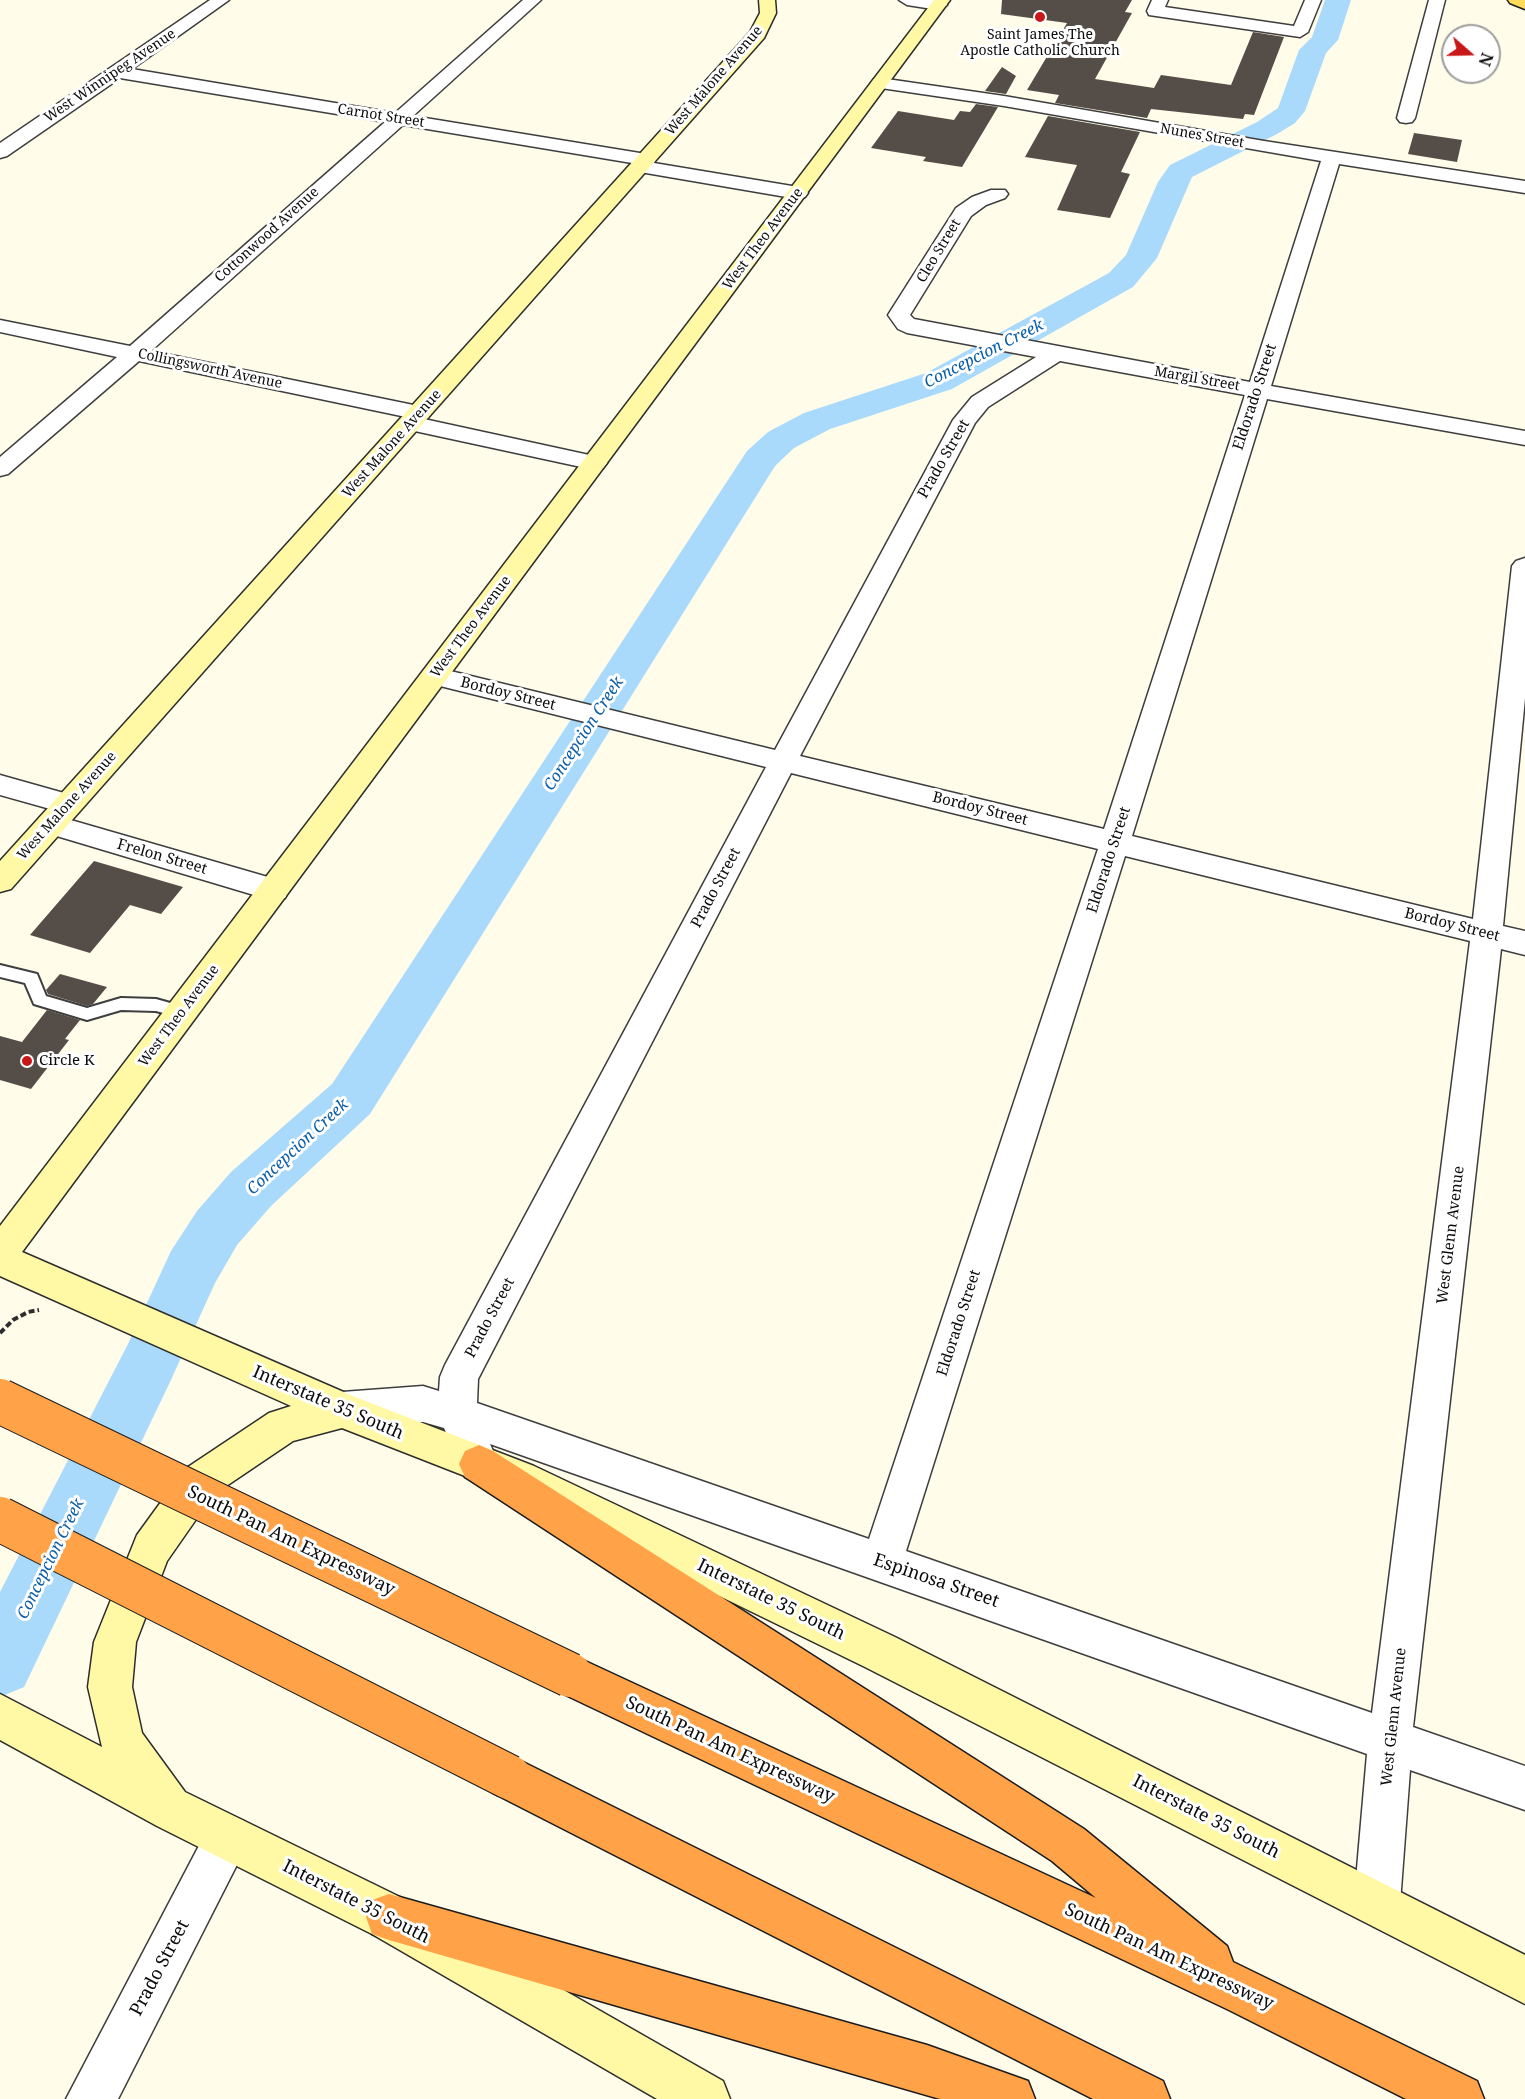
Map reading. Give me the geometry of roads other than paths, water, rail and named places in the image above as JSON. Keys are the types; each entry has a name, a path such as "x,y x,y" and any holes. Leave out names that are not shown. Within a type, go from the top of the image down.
{"highway":[{"name":"South Pan Am Expressway","path":"0,1401 570,1675 1246,1993 1459,2099"},
{"path":"479,1464 1068,1845 1246,1993"},
{"path":"0,1519 1144,2099"},
{"path":"389,1917 927,2070 1010,2099"}],"main road":[{"path":"1516,0 1525,4"}],"street":[{"name":"West Winnipeg Avenue","path":"0,152 221,0"},
{"name":"Cottonwood Avenue","path":"0,469 134,354 533,0"},
{"name":"West Malone Avenue","path":"0,880 758,34 768,13 767,0"},
{"path":"907,0 940,2"},
{"path":"1157,5 1300,32 1313,0"},
{"path":"1406,118 1437,0"},
{"name":"West Theo Avenue","path":"0,1257 940,2"},
{"name":"Carnot Street","path":"117,72 397,119 798,193"},
{"name":"Nunes Street","path":"880,83 1004,101 1332,158 1525,187"},
{"name":"Eldorado Street","path":"882,1562 1115,842 1332,158"},
{"name":"Cleo Street","path":"906,324 899,315 963,212 979,201 998,194"},
{"name":"Margil Street","path":"906,324 915,328 1525,438"},
{"name":"Collingsworth Avenue","path":"0,326 415,418 595,463"},
{"name":"Prado Street","path":"479,1464 457,1414 459,1377 936,469 965,420 980,402 1046,352"},
{"name":"West Glenn Avenue","path":"1377,1903 1390,1740 1487,933 1525,566"},
{"name":"Bordoy Street","path":"434,676 1525,943"},
{"name":"Frelon Street","path":"0,785 59,814 274,890"},
{"name":"Interstate 35 South","path":"0,1257 342,1410 520,1479 880,1652 1525,1980"},
{"name":"Espinosa Street","path":"342,1410 423,1404 457,1414 1525,1788"},
{"path":"173,1810 122,1743 110,1688 115,1642 151,1549 199,1482 283,1426 342,1410"},
{"name":"Interstate 35 South","path":"0,1716 173,1810 389,1917 705,2099"},
{"name":"Prado Street","path":"91,2099 228,1837"}],"lane":[{"path":"0,971 31,978 40,1000 87,1014 121,1004 156,1005 182,1012"}],"waterway":[{"name":"Concepcion Creek","path":"0,1663 149,1363 192,1269 217,1228 251,1189 351,1099 760,459 781,440 817,421 939,381 1121,280 1141,258 1173,182 1181,171 1267,128 1291,111 1313,50 1324,40 1338,0"}],"place":[{"name":"Saint James The Apostle Catholic Church","path":"1040,17"},
{"name":"Circle K","path":"27,1061"}]}
